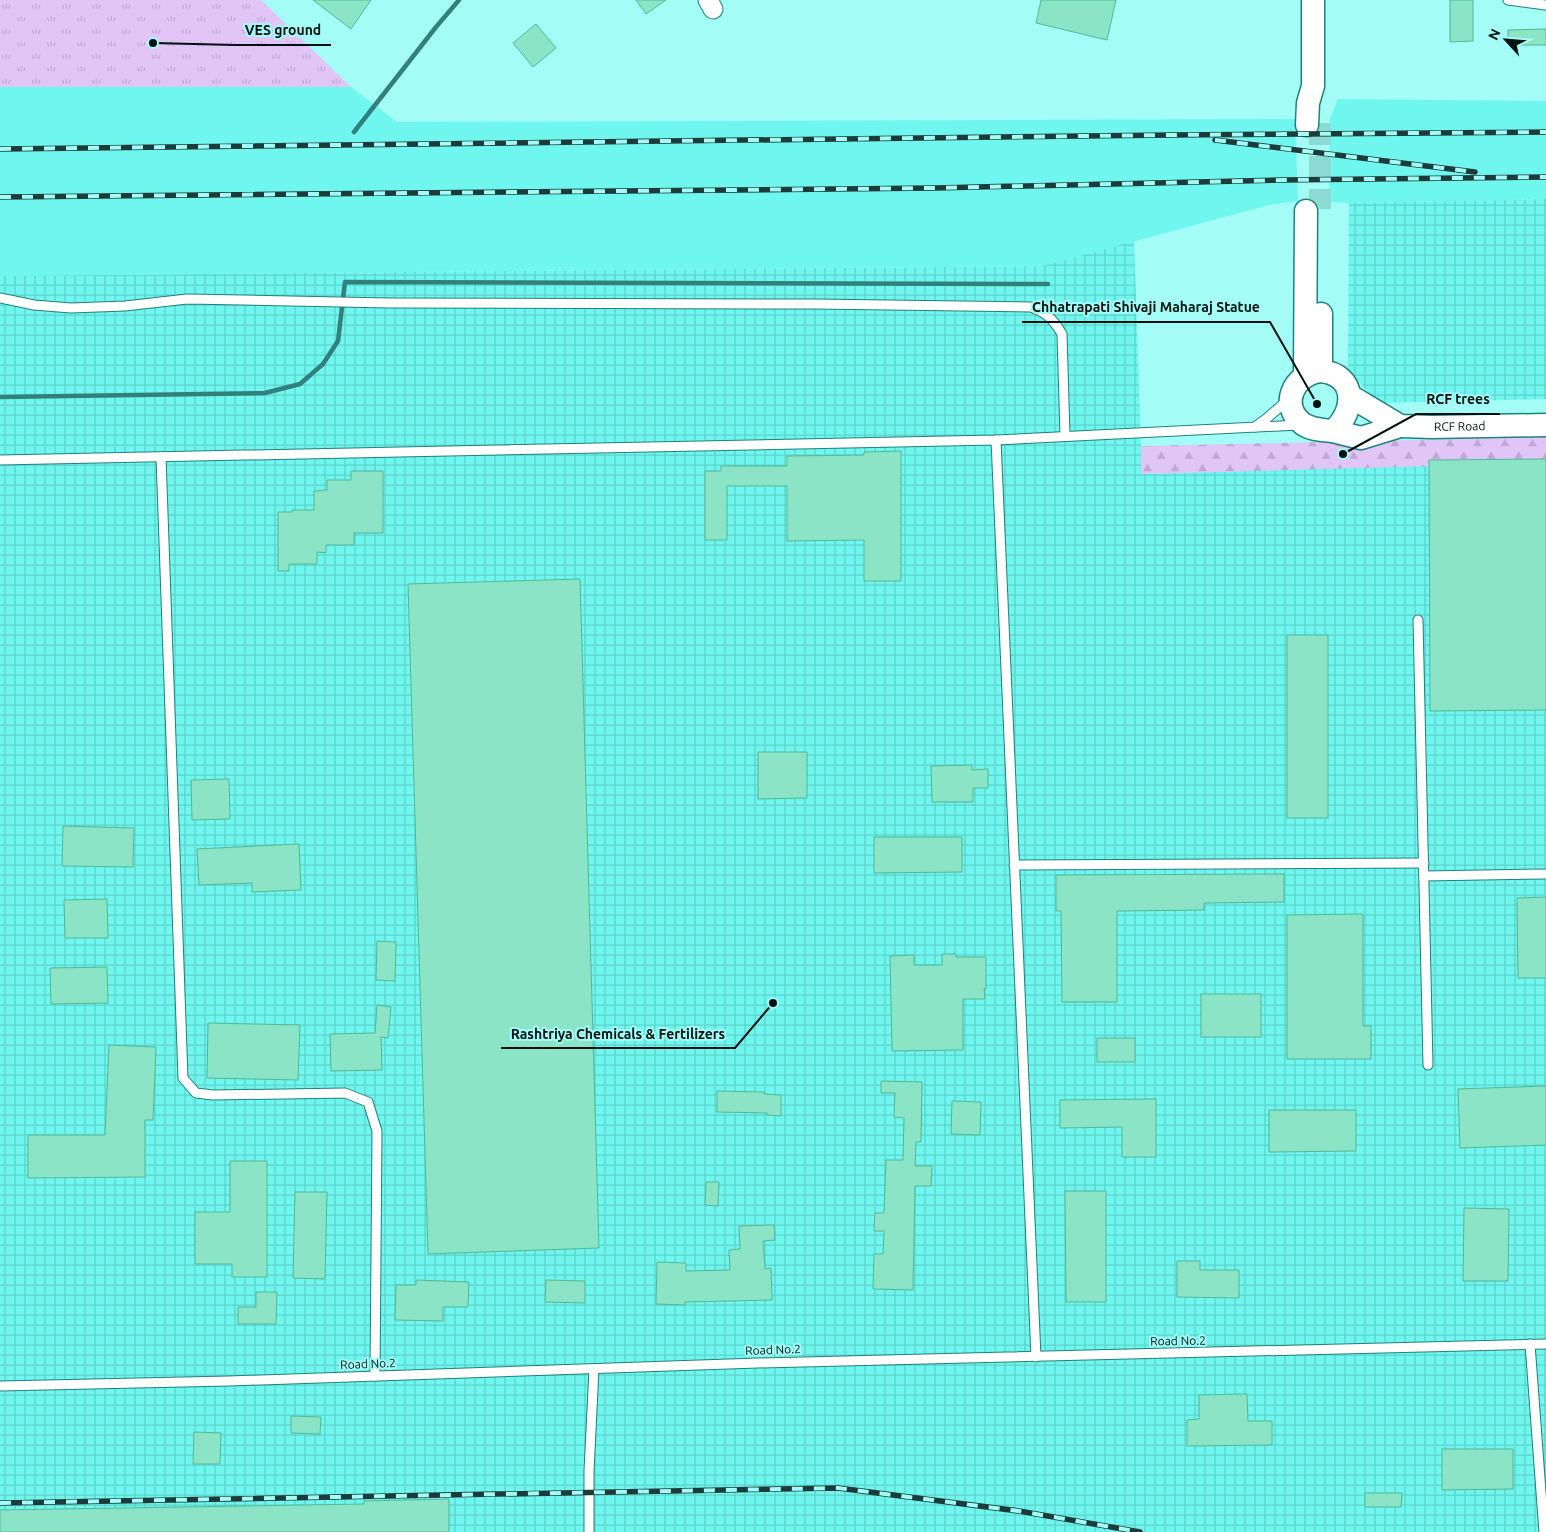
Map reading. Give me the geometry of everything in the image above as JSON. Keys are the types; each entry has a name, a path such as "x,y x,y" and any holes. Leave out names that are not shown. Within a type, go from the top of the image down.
{"street":[{"path":"1313,0 1313,86 1319,101 1314,124"},
{"path":"1313,210 1313,373"},
{"path":"1333,431 1348,413 1350,396 1348,388 1337,375 1330,372 1313,373 1299,380 1291,396 1294,412 1304,425 1312,429 1333,431 1361,438 1400,426"},
{"name":"RCF Road","path":"1350,396 1400,426 1546,424"}],"lane":[{"path":"1508,0 1546,5"},
{"path":"0,298 34,305 71,308 125,306 187,299 335,302 1031,307 1044,312 1055,323 1062,334 1065,436"},
{"path":"1254,427 1266,419 1291,396"},
{"path":"0,460 996,440 1304,425"},
{"path":"996,440 1036,1356"},
{"path":"161,457 184,1078 196,1093 213,1095 345,1093 368,1102 378,1131 374,1376"},
{"path":"1418,620 1428,1065"},
{"path":"1014,865 1424,863"},
{"path":"1424,876 1546,874"},
{"path":"1530,1344 1544,1532"},
{"name":"Road No.2","path":"0,1386 1036,1356 1546,1344"},
{"path":"590,1532 589,1472 594,1369"}],"shaded area":[{"path":"0,87 351,87 397,122 1295,119 1298,201 1273,204 1042,266 0,276"},
{"path":"1338,99 1546,101 1546,199 1329,202 1330,118"},
{"path":"1546,199 1546,399 1377,403 1348,369 1349,203"},
{"path":"1134,241 1142,474 1546,462 1546,1532 0,1532 0,276 1042,266"}],"green space":[{"path":"0,0 261,0 351,87 0,87"},
{"path":"1546,437 1546,463 1141,474 1141,446"}],"building":[{"path":"313,0 371,0 351,29"},
{"path":"636,0 666,0 646,14"},
{"path":"1041,0 1116,0 1107,40 1036,23"},
{"path":"1450,0 1473,0 1473,41 1450,42"},
{"path":"536,24 556,48 533,67 513,43"},
{"path":"1546,29 1546,45 1508,45 1508,30"},
{"path":"901,451 901,581 864,581 864,540 787,541 787,486 727,486 727,540 705,540 705,471 721,471 721,466 787,466 787,456 864,455 864,452"},
{"path":"1546,459 1546,710 1430,711 1429,460"},
{"path":"351,471 383,471 383,533 354,533 354,545 326,545 326,553 317,552 317,564 289,564 289,571 278,571 278,512 314,510 314,491 327,490 327,480 351,480"},
{"path":"580,579 599,1248 428,1254 408,584"},
{"path":"1287,635 1328,635 1328,818 1287,818"},
{"path":"758,752 807,752 807,798 758,799"},
{"path":"972,765 972,770 988,769 988,788 973,788 973,802 932,802 931,766"},
{"path":"229,779 230,819 192,820 191,780"},
{"path":"63,826 134,828 133,867 62,866"},
{"path":"874,837 962,837 962,872 874,873"},
{"path":"299,844 301,890 252,892 252,883 199,885 197,849"},
{"path":"1284,874 1284,902 1204,903 1204,910 1117,911 1117,1002 1062,1002 1061,911 1056,911 1056,875"},
{"path":"1546,897 1546,978 1518,978 1517,898"},
{"path":"107,899 108,938 65,938 64,900"},
{"path":"1363,914 1363,1026 1371,1026 1371,1059 1287,1059 1287,915"},
{"path":"377,941 396,942 395,981 376,980"},
{"path":"942,954 956,954 956,957 986,957 985,999 963,999 963,1050 892,1051 890,956 914,955 914,965 942,965"},
{"path":"107,967 108,1003 51,1004 50,968"},
{"path":"1201,994 1261,994 1261,1037 1201,1037"},
{"path":"377,1005 391,1007 388,1038 381,1037 382,1070 331,1071 330,1034 375,1033"},
{"path":"208,1023 300,1025 298,1080 207,1078"},
{"path":"1097,1038 1135,1038 1135,1062 1097,1062"},
{"path":"109,1045 156,1047 153,1120 145,1120 145,1177 28,1178 28,1135 105,1135"},
{"path":"881,1081 922,1082 921,1142 916,1142 915,1166 932,1166 931,1186 915,1186 913,1290 873,1289 874,1254 883,1254 884,1231 874,1231 875,1213 884,1213 886,1160 903,1160 904,1118 894,1117 895,1093 881,1093"},
{"path":"1546,1086 1546,1145 1460,1148 1458,1089"},
{"path":"717,1091 764,1092 764,1094 781,1095 781,1116 767,1115 767,1113 717,1112"},
{"path":"1156,1099 1156,1157 1122,1157 1122,1127 1060,1128 1060,1100"},
{"path":"952,1101 981,1102 980,1135 951,1134"},
{"path":"1269,1110 1356,1110 1356,1151 1269,1152"},
{"path":"230,1161 267,1161 267,1277 232,1277 232,1264 195,1264 195,1212 230,1212"},
{"path":"706,1182 719,1182 718,1206 705,1205"},
{"path":"1065,1191 1106,1191 1106,1302 1066,1302"},
{"path":"295,1192 327,1192 325,1279 293,1278"},
{"path":"1464,1208 1509,1209 1508,1281 1463,1281"},
{"path":"774,1225 775,1240 763,1241 765,1269 771,1268 772,1300 685,1302 685,1305 656,1304 657,1262 686,1263 686,1271 730,1270 729,1250 740,1249 739,1226"},
{"path":"1177,1261 1200,1261 1200,1270 1239,1270 1239,1298 1177,1297"},
{"path":"416,1280 469,1282 468,1307 443,1307 443,1321 395,1320 396,1285 416,1285"},
{"path":"546,1280 585,1281 585,1303 545,1302"},
{"path":"256,1292 277,1292 276,1324 238,1324 238,1307 256,1307"},
{"path":"1247,1394 1248,1421 1272,1421 1272,1445 1187,1446 1187,1420 1199,1419 1199,1395"},
{"path":"291,1416 321,1417 320,1434 291,1433"},
{"path":"194,1432 221,1433 220,1464 193,1464"},
{"path":"1442,1449 1513,1449 1513,1489 1442,1490"},
{"path":"1365,1493 1402,1493 1401,1507 1365,1507"},
{"path":"449,1499 449,1532 0,1532 0,1510 364,1504 364,1501"}],"waterway":[{"path":"354,132 459,0"},
{"path":"0,397 265,393 300,384 323,364 338,341 345,282 1048,284"}],"tunnel":[{"path":"1320,123 1320,209"}],"railway":[{"path":"0,149 1546,132"},
{"path":"1215,140 1475,172"},
{"path":"0,197 936,188 1283,180 1546,177"},
{"path":"0,1503 838,1488 1019,1511 1140,1532"}],"place":[{"name":"VES ground","path":"153,43"},
{"name":"Chhatrapati Shivaji Maharaj Statue","path":"1317,404"},
{"name":"RCF trees","path":"1343,454"},
{"name":"Rashtriya Chemicals & Fertilizers","path":"773,1003"}]}
